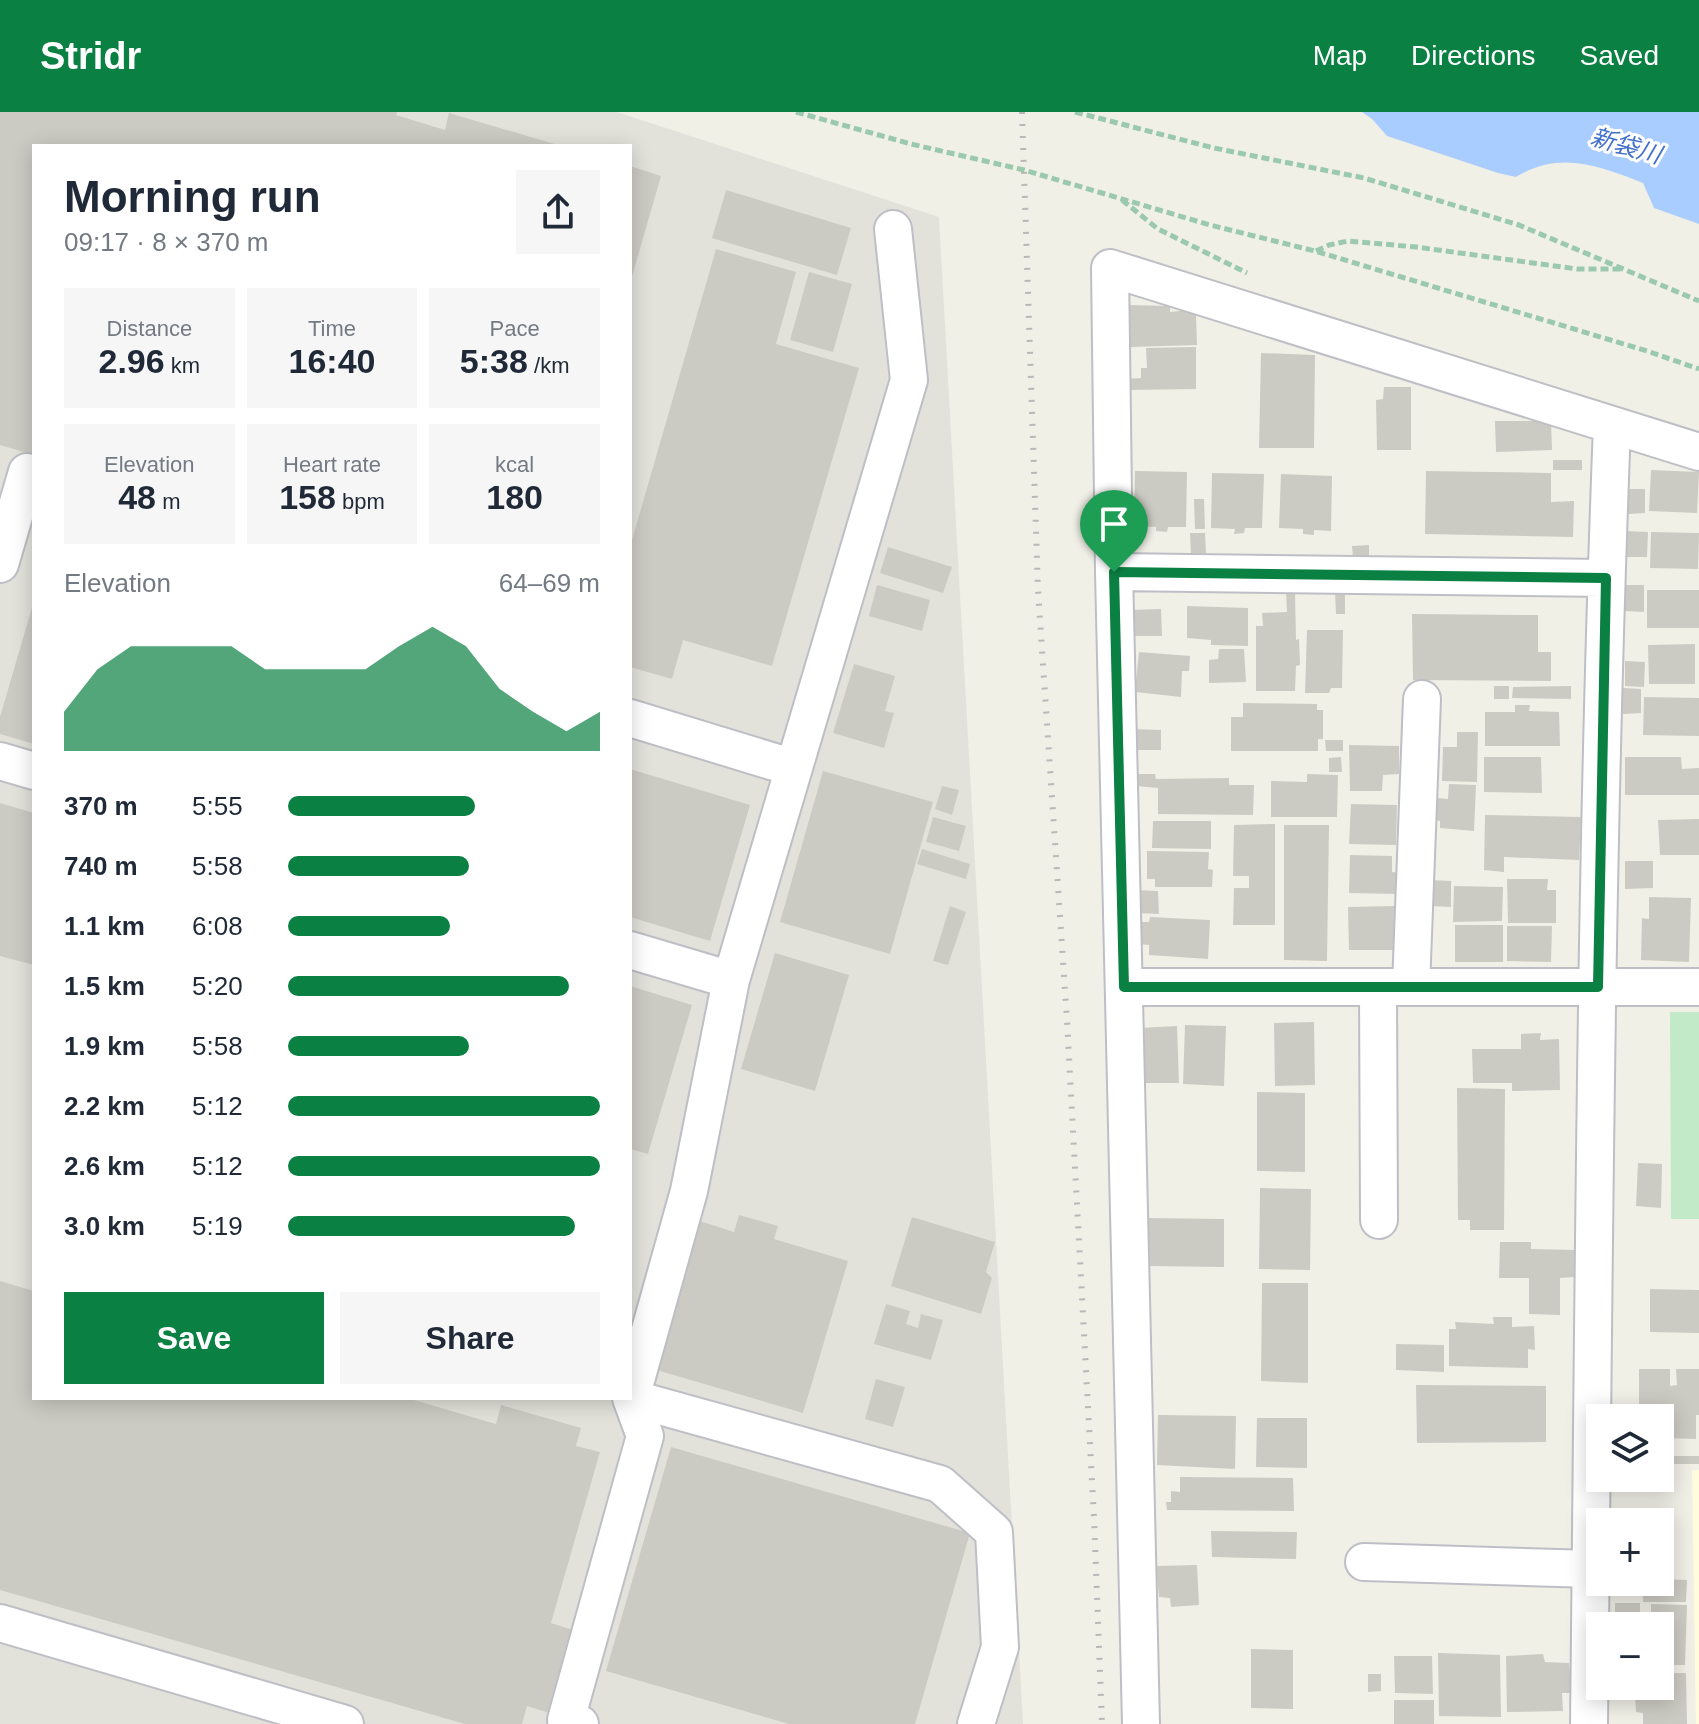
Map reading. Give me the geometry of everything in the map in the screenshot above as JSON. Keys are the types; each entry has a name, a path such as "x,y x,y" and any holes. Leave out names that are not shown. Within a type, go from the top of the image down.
{"street":[{"path":"632,1394 689,1191 731,980 909,380 893,229"},
{"path":"1141,1724 1114,572 1110,268 1699,452"},
{"path":"1592,1508 1598,987 1612,426"},
{"path":"14,546 27,472"},
{"path":"1114,572 1606,578"},
{"path":"1379,1220 1394,987 1422,699"},
{"path":"632,719 794,768"},
{"path":"0,761 32,770"},
{"path":"632,951 731,980"},
{"path":"1124,987 1699,987"},
{"path":"632,1398 940,1484 994,1532 1000,1647 976,1724"},
{"path":"580,1724 566,1720 645,1436 632,1400"},
{"path":"1364,1562 1586,1569"},
{"path":"1589,1724 1591,1596"},
{"path":"0,1623 345,1724"}],"path":[{"path":"796,112 911,144 1024,170 1210,225 1315,251 1699,369"},
{"path":"1075,112 1214,148 1364,178 1519,225 1699,301"},
{"path":"1315,251 1348,241 1577,269 1627,269"}],"shaded area":[{"path":"0,112 617,112 939,217 1023,1724 0,1724"},
{"path":"1692,1470 1699,1470 1699,1724 1696,1724"}],"green space":[{"path":"1670,1012 1699,1012 1699,1219 1671,1219"}],"water":[{"name":"新袋川","path":"1362,112 1699,112 1699,224 1654,208 1643,183 1611,171 1564,163 1548,164 1516,177 1498,173 1387,136"}],"building":[{"path":"0,112 397,112 396,115 445,130 449,113 555,144 32,144 32,454 0,445"},
{"path":"632,167 661,176 632,277"},
{"path":"726,190 851,228 837,275 712,238"},
{"path":"716,249 796,272 776,344 859,368 772,666 683,640 672,679 632,668 632,540"},
{"path":"809,272 852,284 833,352 790,340"},
{"path":"1128,305 1170,306 1170,312 1188,310 1196,315 1197,345 1130,347"},
{"path":"1196,347 1196,389 1127,390 1126,379 1141,378 1141,368 1147,368 1146,348"},
{"path":"1261,353 1315,355 1314,448 1259,448"},
{"path":"1384,387 1411,387 1411,450 1377,450 1376,400 1383,399"},
{"path":"1495,421 1551,421 1552,450 1496,452"},
{"path":"1553,460 1582,460 1582,470 1553,470"},
{"path":"1651,470 1699,472 1697,513 1649,511"},
{"path":"1135,471 1187,472 1186,527 1168,527 1167,532 1156,531 1156,527 1134,526"},
{"path":"1426,471 1551,473 1551,502 1574,501 1573,537 1425,534"},
{"path":"1212,473 1264,474 1262,528 1245,528 1244,533 1234,534 1235,529 1211,528"},
{"path":"1281,474 1332,476 1331,531 1314,530 1314,535 1303,534 1303,529 1279,528"},
{"path":"1628,489 1645,489 1645,513 1628,514"},
{"path":"1194,499 1204,499 1205,529 1195,529"},
{"path":"1626,531 1648,532 1647,557 1625,557"},
{"path":"1651,532 1699,533 1698,569 1650,568"},
{"path":"1190,533 1205,533 1206,554 1191,554"},
{"path":"1369,545 1369,556 1353,557 1352,546"},
{"path":"888,547 952,567 943,593 880,573"},
{"path":"877,585 930,600 922,631 869,616"},
{"path":"1625,585 1644,585 1644,612 1624,611"},
{"path":"1647,590 1699,590 1699,628 1647,628"},
{"path":"1335,591 1345,591 1345,614 1336,614"},
{"path":"1286,592 1295,592 1300,665 1296,666 1295,691 1256,691 1256,626 1263,626 1262,613 1287,612"},
{"path":"1187,606 1248,608 1248,646 1211,645 1211,640 1187,638"},
{"path":"32,607 32,743 0,734 0,717"},
{"path":"1161,609 1162,636 1130,636 1129,610"},
{"path":"1412,614 1538,615 1538,652 1551,652 1551,681 1413,680"},
{"path":"1307,630 1343,630 1342,688 1331,688 1329,693 1305,693"},
{"path":"1695,644 1695,684 1649,684 1648,645"},
{"path":"1219,649 1244,649 1246,682 1209,683 1209,660 1218,659"},
{"path":"1139,652 1190,656 1189,671 1182,671 1181,697 1135,692"},
{"path":"1625,661 1645,662 1644,687 1625,686"},
{"path":"854,664 895,676 885,711 894,713 884,748 833,733"},
{"path":"1494,686 1509,686 1509,699 1494,699"},
{"path":"1571,686 1571,699 1512,698 1513,687"},
{"path":"1623,688 1641,689 1641,713 1623,714"},
{"path":"1644,697 1699,698 1699,736 1643,735"},
{"path":"1243,703 1317,704 1317,710 1323,710 1323,739 1318,739 1318,751 1231,751 1231,717 1243,717"},
{"path":"1515,705 1530,705 1529,711 1559,712 1560,746 1485,746 1485,712 1515,712"},
{"path":"1131,729 1161,730 1161,750 1130,750"},
{"path":"1457,732 1478,732 1477,782 1442,781 1443,747 1457,747"},
{"path":"1325,740 1343,740 1343,751 1326,751"},
{"path":"1349,745 1399,746 1399,774 1383,775 1382,791 1350,791"},
{"path":"1341,757 1342,772 1329,772 1329,758"},
{"path":"1484,757 1541,757 1542,793 1484,792"},
{"path":"1625,757 1681,757 1682,769 1699,768 1699,795 1625,795"},
{"path":"632,770 750,805 710,941 632,918"},
{"path":"823,771 933,802 890,954 780,922"},
{"path":"1136,774 1155,774 1156,779 1229,778 1229,785 1254,785 1253,815 1158,814 1158,788 1135,786"},
{"path":"1307,774 1338,775 1337,817 1271,817 1271,781 1307,782"},
{"path":"1449,784 1476,785 1474,831 1440,828 1440,821 1434,820 1437,798 1448,799"},
{"path":"942,786 959,790 952,815 935,809"},
{"path":"0,803 32,812 32,964 0,956"},
{"path":"1351,804 1397,805 1396,845 1349,844"},
{"path":"1485,815 1581,817 1579,860 1504,857 1504,872 1484,870"},
{"path":"933,817 966,826 959,851 926,842"},
{"path":"1699,819 1699,855 1660,855 1658,820"},
{"path":"1153,821 1211,821 1211,849 1152,848"},
{"path":"1275,824 1275,925 1233,925 1234,888 1249,888 1249,876 1233,876 1234,825"},
{"path":"1284,825 1329,825 1327,961 1284,960"},
{"path":"922,849 970,864 966,879 917,864"},
{"path":"1147,851 1209,852 1208,869 1213,870 1212,887 1155,887 1155,879 1147,879"},
{"path":"1350,855 1392,856 1392,872 1400,873 1399,894 1349,893"},
{"path":"1625,861 1653,861 1653,888 1625,889"},
{"path":"1507,879 1548,879 1547,890 1556,890 1556,923 1508,923"},
{"path":"1430,880 1451,881 1451,907 1430,906"},
{"path":"1454,886 1503,887 1502,921 1453,922"},
{"path":"1135,890 1158,891 1159,914 1136,913"},
{"path":"1649,897 1691,898 1689,962 1641,960 1642,918 1649,919"},
{"path":"950,906 966,912 948,965 933,961"},
{"path":"1395,906 1396,950 1349,950 1348,907"},
{"path":"1150,917 1210,920 1208,959 1149,955 1149,945 1138,944 1138,922 1149,922"},
{"path":"1455,925 1503,925 1503,962 1455,962"},
{"path":"1507,926 1552,926 1551,962 1507,961"},
{"path":"775,953 849,975 815,1091 741,1069"},
{"path":"632,987 692,1005 648,1154 632,1150"},
{"path":"1314,1022 1315,1085 1275,1086 1274,1023"},
{"path":"1185,1025 1226,1026 1224,1086 1183,1084"},
{"path":"1177,1026 1179,1083 1141,1083 1139,1028"},
{"path":"1541,1033 1540,1040 1559,1039 1560,1090 1512,1091 1512,1083 1473,1083 1472,1049 1521,1049 1521,1034"},
{"path":"1457,1088 1505,1089 1504,1230 1470,1230 1470,1220 1458,1220"},
{"path":"1257,1092 1305,1093 1305,1172 1257,1171"},
{"path":"1638,1163 1662,1164 1661,1208 1636,1206"},
{"path":"1260,1188 1311,1189 1310,1270 1259,1269"},
{"path":"739,1215 778,1226 774,1239 848,1261 803,1413 653,1369 697,1220 734,1232"},
{"path":"912,1217 995,1242 986,1272 992,1278 981,1314 891,1286"},
{"path":"1147,1218 1224,1219 1224,1267 1148,1266"},
{"path":"1500,1242 1531,1242 1531,1249 1575,1250 1575,1277 1560,1278 1560,1315 1529,1314 1529,1278 1499,1278"},
{"path":"0,1281 32,1290 32,1400 414,1400 496,1424 501,1405 581,1428 576,1446 600,1452 551,1623 576,1631 553,1714 527,1706 522,1724 465,1724 0,1590"},
{"path":"1262,1283 1308,1283 1308,1383 1261,1381"},
{"path":"1650,1289 1699,1290 1699,1333 1650,1332"},
{"path":"886,1304 910,1311 906,1324 918,1328 921,1314 943,1320 931,1360 874,1344"},
{"path":"1493,1317 1512,1317 1512,1327 1534,1326 1535,1350 1528,1349 1528,1368 1449,1366 1449,1329 1456,1329 1455,1322 1494,1324"},
{"path":"1396,1344 1444,1345 1444,1372 1396,1370"},
{"path":"1639,1369 1670,1369 1670,1386 1677,1385 1676,1369 1699,1369 1696,1439 1674,1438 1674,1404 1639,1404"},
{"path":"876,1379 905,1387 893,1427 865,1419"},
{"path":"1416,1385 1546,1386 1546,1442 1417,1443"},
{"path":"1158,1415 1236,1416 1235,1469 1157,1465"},
{"path":"1257,1418 1307,1418 1307,1468 1256,1467"},
{"path":"671,1447 970,1533 915,1724 789,1724 606,1671"},
{"path":"1674,1456 1699,1456 1699,1464 1674,1464"},
{"path":"1180,1477 1293,1478 1294,1511 1167,1510 1166,1502 1171,1502 1171,1491 1180,1492"},
{"path":"1211,1531 1297,1532 1296,1559 1212,1557"},
{"path":"1197,1565 1199,1605 1171,1607 1170,1598 1159,1597 1156,1566"},
{"path":"1674,1580 1687,1580 1686,1602 1643,1602 1643,1596 1674,1596"},
{"path":"1615,1603 1640,1603 1640,1612 1615,1612"},
{"path":"1651,1604 1687,1605 1685,1665 1674,1665 1674,1612 1651,1612"},
{"path":"1251,1649 1293,1650 1293,1709 1251,1708"},
{"path":"1438,1653 1500,1655 1501,1717 1439,1716"},
{"path":"1543,1654 1545,1662 1569,1663 1572,1693 1562,1693 1563,1711 1507,1712 1506,1656"},
{"path":"1394,1656 1432,1656 1433,1694 1395,1693"},
{"path":"1674,1673 1686,1673 1687,1724 1643,1724 1643,1713 1636,1712 1635,1700 1674,1700"},
{"path":"1368,1674 1381,1674 1381,1691 1368,1692"},
{"path":"1394,1700 1434,1700 1434,1724 1394,1724"}],"railway":[{"path":"1022,112 1038,590 1067,1020 1102,1724"}],"route":[{"path":"1114,572 1606,578 1598,987 1124,987 1114,572"}]}
